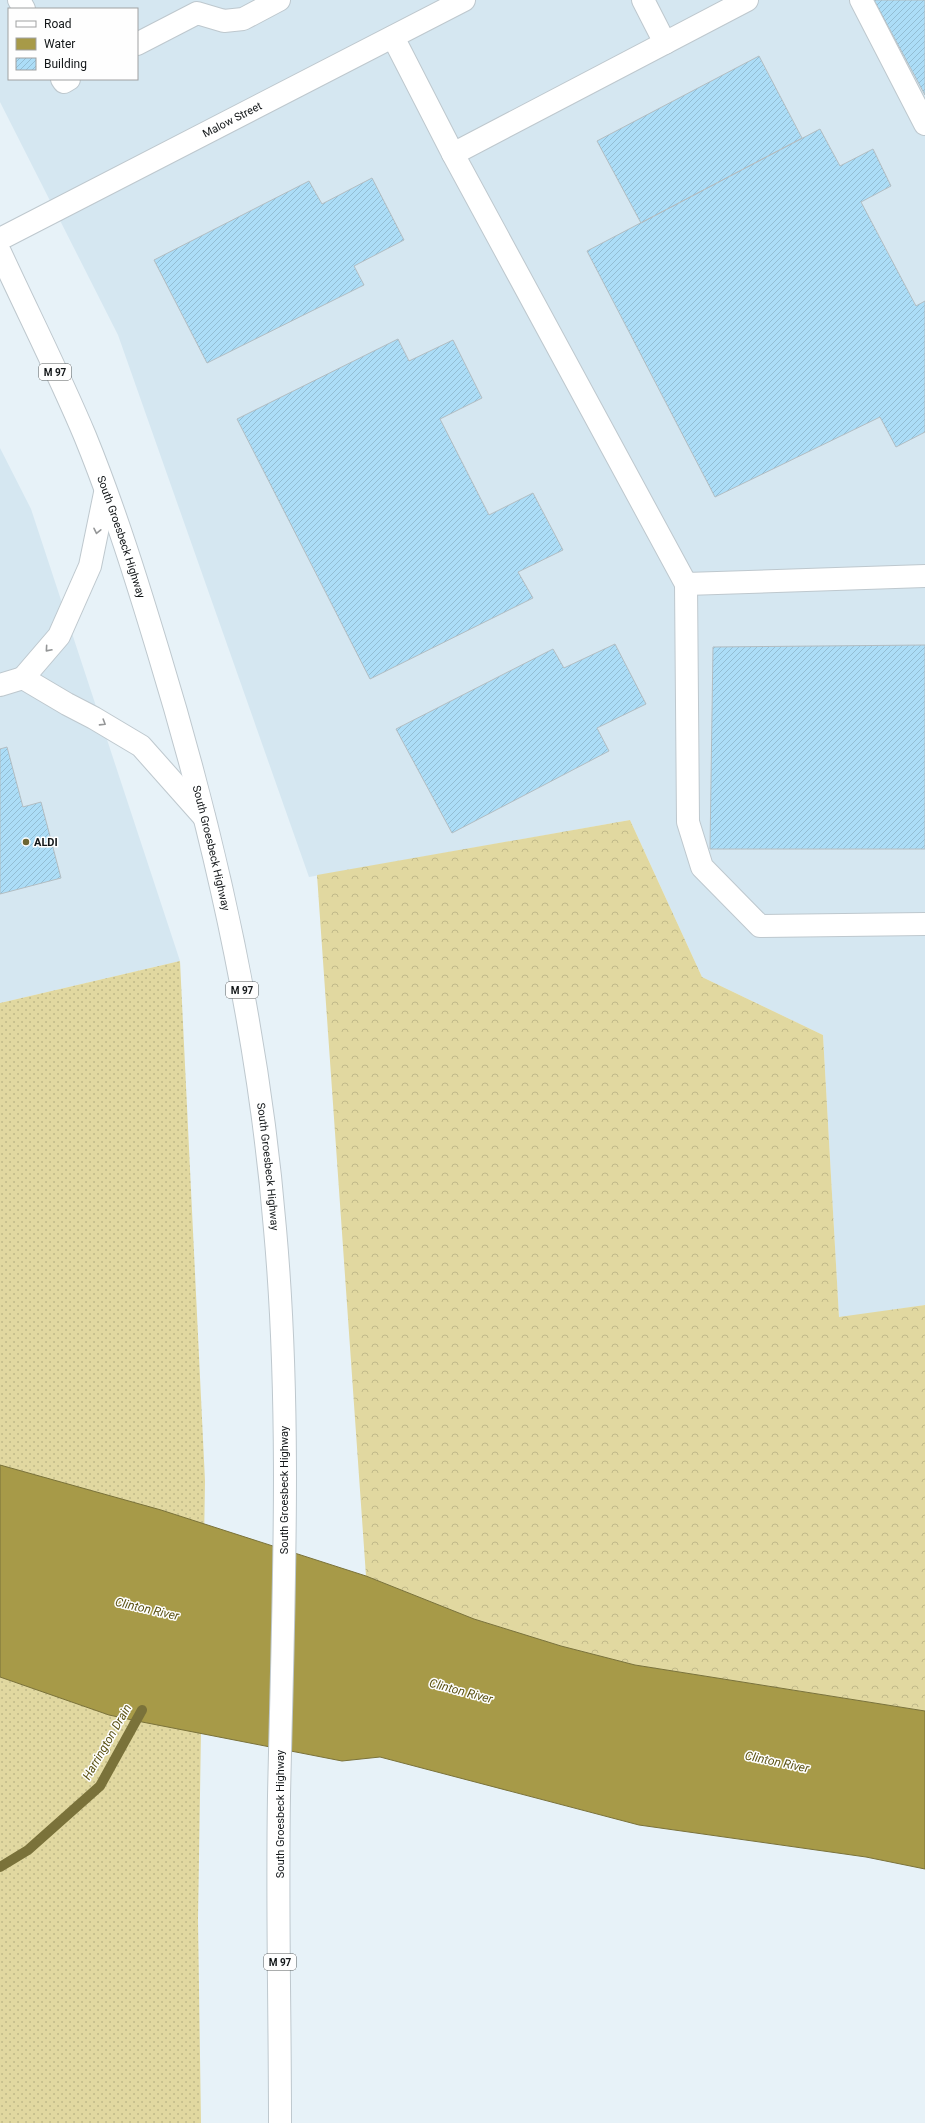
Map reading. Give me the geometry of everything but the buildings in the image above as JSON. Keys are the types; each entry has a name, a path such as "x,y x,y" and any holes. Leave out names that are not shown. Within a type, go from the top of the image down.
{"main road":[{"path":"138,43 194,6 224,21 243,19 279,0"},
{"name":"Malow Street","path":"0,239 464,0"},
{"path":"643,0 665,43"},
{"path":"453,154 747,0"},
{"path":"861,0 925,124"},
{"path":"393,37 453,154 686,584 688,822 702,867 760,926 925,924"},
{"name":"South Groesbeck Highway","path":"0,252 85,437 144,603 180,724 218,871 251,1035 268,1153 281,1312 286,1504 279,1802 280,2123"},
{"path":"0,684 23,678 60,636 90,566 105,492"},
{"path":"686,584 925,576"},
{"path":"23,678 141,746 204,817"}],"shaded area":[{"path":"0,0 925,0 925,1305 839,1318 823,1035 702,977 630,820 309,877 118,335 0,102"},
{"path":"0,448 31,509 180,961 0,1003"}],"green space":[{"path":"630,820 702,977 823,1035 839,1317 925,1305 925,1711 635,1665 561,1646 474,1619 366,1576 317,875"},
{"path":"180,961 205,1481 198,1920 201,2123 0,2123 0,1003"}],"water":[{"name":"Clinton River","path":"0,1465 161,1510 366,1576 474,1619 561,1646 635,1665 925,1711 925,1869 866,1857 639,1825 380,1757 342,1761 137,1721 109,1715 0,1677"}],"waterway":[{"name":"Harrington Drain","path":"0,1867 28,1850 100,1786 142,1710"}],"place":[{"name":"ALDI","path":"26,842"}]}
